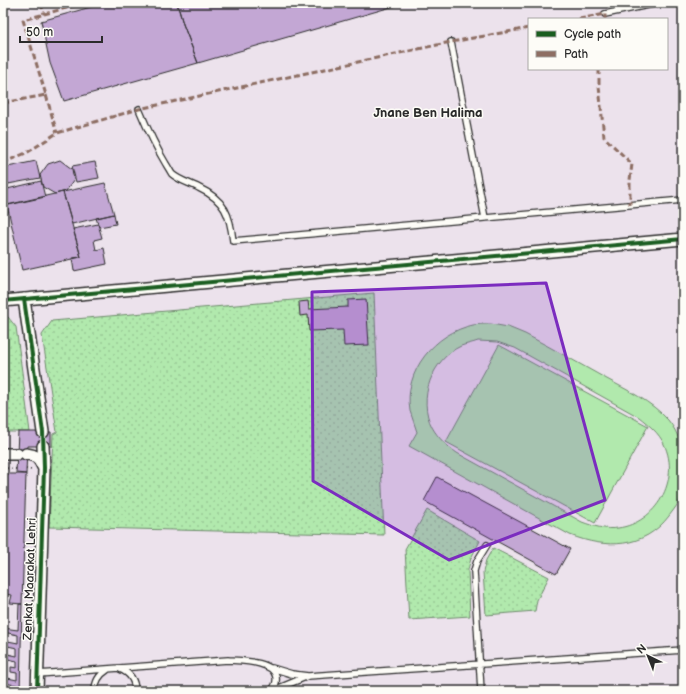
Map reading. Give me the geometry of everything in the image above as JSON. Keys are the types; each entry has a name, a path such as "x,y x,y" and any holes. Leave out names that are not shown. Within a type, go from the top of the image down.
{"street":[{"path":"3,301 683,239"},
{"path":"24,300 43,432"},
{"name":"Zenkat Maarakat Lehri","path":"37,691 44,468 43,446"},
{"path":"3,454 36,456 44,468"}],"lane":[{"path":"605,14 658,3"},
{"path":"451,42 485,218"},
{"path":"139,109 155,145 172,174 183,182 212,195 224,207 230,223 233,241 683,200"},
{"path":"482,691 474,571 477,561 487,545"},
{"path":"38,674 228,660 251,662 292,674 308,676 683,650"},
{"path":"269,667 275,673 277,678 275,687 271,691"},
{"path":"95,691 96,684 102,673 114,669 121,669 132,677 135,684 135,691"},
{"path":"271,691 308,676"}],"path":[{"path":"3,468 17,469"}],"highlighted area":[{"path":"546,283 605,500 449,560 313,481 312,292"}],"green space":[{"path":"374,293 384,535 49,527 53,434 57,432 42,335 52,321"},
{"path":"3,317 8,317 16,327 30,432 3,432"},
{"path":"491,324 508,327 535,339 638,396 654,407 668,420 678,437 681,449 683,462 683,487 678,504 659,527 648,535 624,543 597,543 584,540 570,535 409,446 417,432 410,411 409,396 417,368 425,356 446,336 459,329 473,325","holes":["478,341 497,342 515,348 639,417 657,433 664,444 668,458 669,472 667,485 662,498 654,509 644,518 632,524 618,528 599,527 582,522 457,453 446,445 434,431 428,416 426,404 427,392 435,370 442,360 461,346"]},
{"path":"499,345 648,426 595,523 446,442"},
{"path":"427,510 480,541 471,558 468,570 470,616 409,620 405,549"},
{"path":"493,548 549,577 537,600 535,611 486,615 483,572 486,560"}],"building":[{"path":"105,3 177,3 183,24 198,63 64,101 50,63 41,21"},
{"path":"177,3 405,3 198,63 183,24"},
{"path":"60,160 72,169 74,180 66,191 55,194 43,187 40,175 48,164"},
{"path":"36,161 40,178 3,185 3,168"},
{"path":"95,162 99,178 76,182 72,166"},
{"path":"41,181 45,197 4,206 3,190"},
{"path":"105,183 114,214 72,224 63,192"},
{"path":"63,192 81,257 22,270 7,205"},
{"path":"114,214 116,224 99,227 96,218"},
{"path":"98,224 102,238 94,240 96,250 104,248 107,264 74,271 72,258 81,257 73,229"},
{"path":"366,299 369,345 344,346 343,330 309,331 308,315 300,316 299,302 308,301 309,309 348,307 348,300"},
{"path":"18,432 51,432 51,446 27,446 26,474 16,473"},
{"path":"3,474 26,474 22,604 10,603 12,595 3,594"},
{"path":"437,477 570,549 556,574 424,501"},
{"path":"19,604 22,604 20,691 16,691 17,685 3,683 3,677 17,680 17,673 11,672 11,667 17,668 17,661 3,658 3,653 17,656 17,648 3,645 3,640 18,643 18,635 3,632 3,628 18,630"}],"marked path":[{"path":"41,3 44,14"},
{"path":"3,103 46,95 23,20 84,3"},
{"path":"584,18 605,14 605,18"},
{"path":"3,163 28,152 57,133 139,109 451,42 528,28"},
{"path":"599,70 604,137 632,164 630,180 630,205"},
{"path":"46,95 57,133"}],"cycle path":[{"path":"3,301 683,239"},
{"path":"24,299 43,432 44,468 37,691"}],"district":[{"name":"Jnane Ben Halima","path":"428,113"}]}
